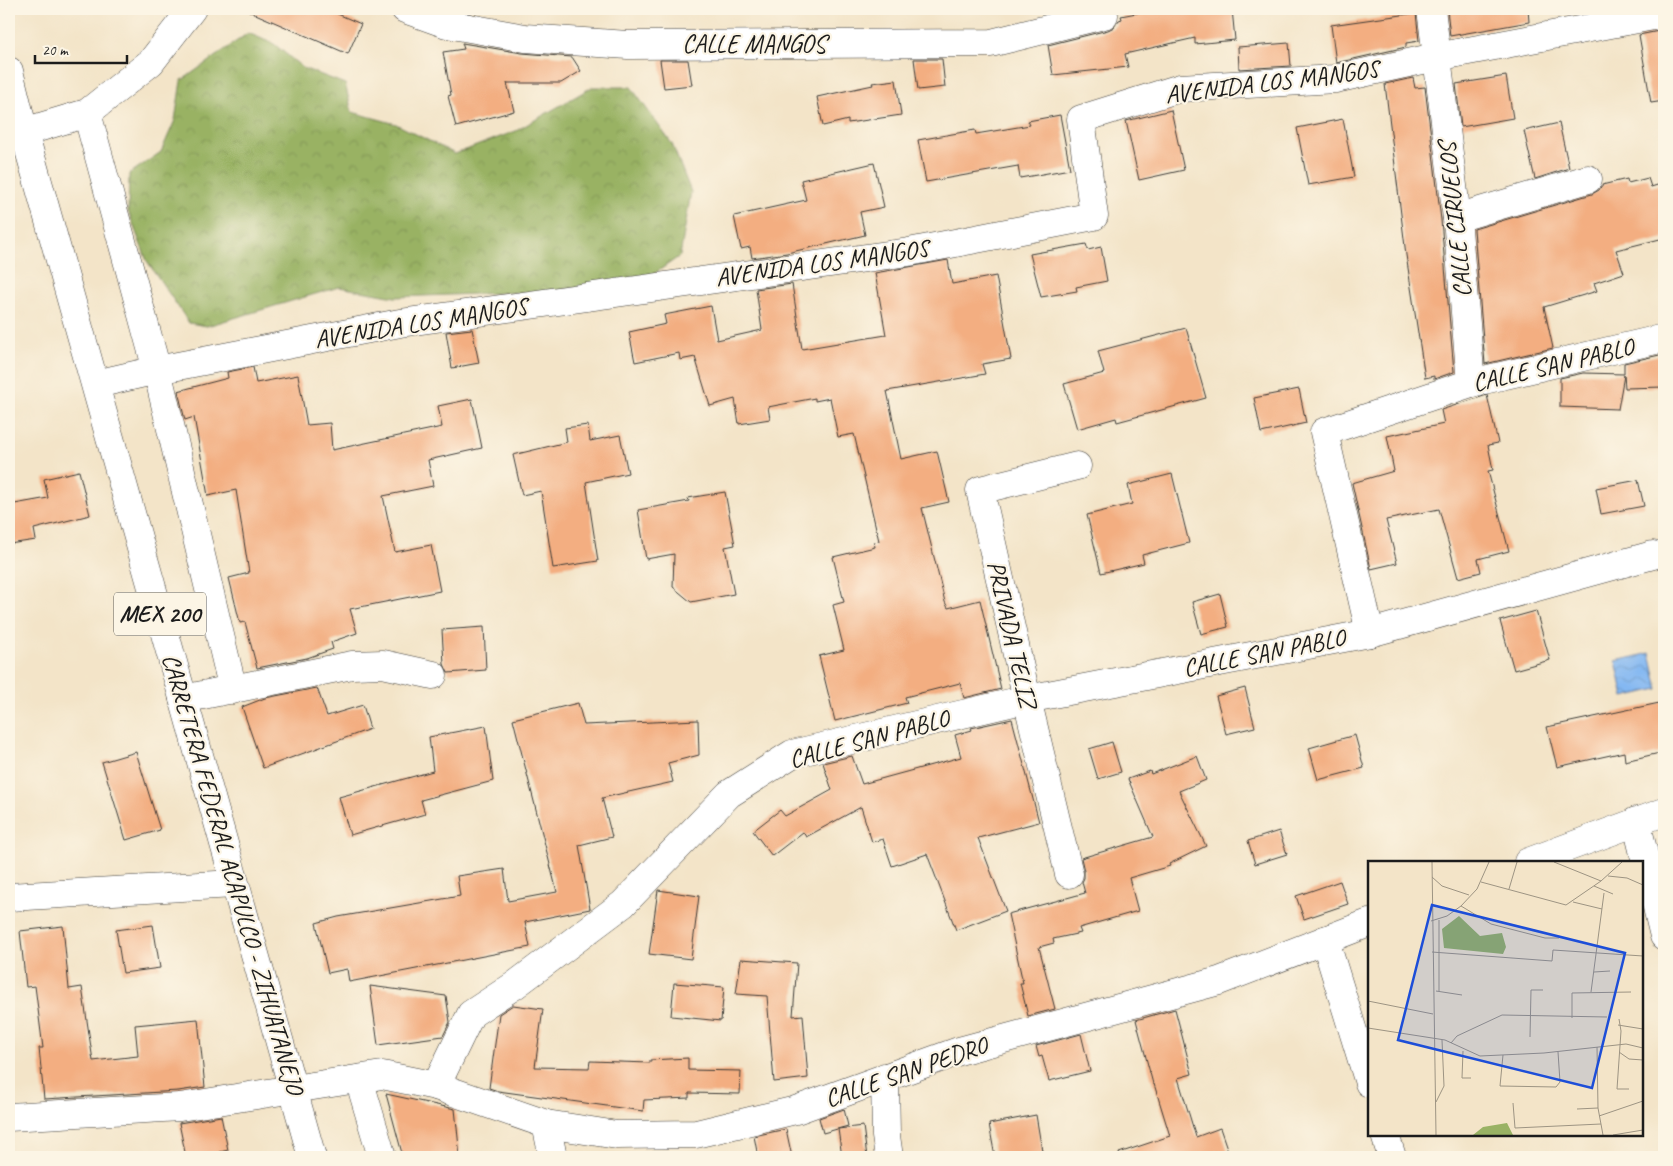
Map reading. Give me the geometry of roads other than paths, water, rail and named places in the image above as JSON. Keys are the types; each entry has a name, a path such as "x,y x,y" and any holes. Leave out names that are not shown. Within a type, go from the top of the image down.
{"street":[{"path":"24,132 87,113 151,62 192,9"},
{"name":"CALLE MANGOS","path":"405,9 447,24 525,38 628,45 991,43 1104,14"},
{"path":"1431,9 1436,57"},
{"name":"AVENIDA LOS MANGOS","path":"96,384 157,370 400,323 909,252 1094,216 1081,119 1180,88 1335,79 1436,57 1664,14"},
{"name":"CALLE CIRUELOS","path":"1436,57 1457,218 1471,383"},
{"name":"CARRETERA FEDERAL ACAPULCO - ZIHUATANEJO","path":"9,71 24,132 312,1157"},
{"path":"87,113 157,370 233,690"},
{"path":"1457,218 1588,179"},
{"name":"CALLE SAN PABLO","path":"1370,633 1324,432 1471,383 1664,338"},
{"name":"PRIVADA TELIZ","path":"1069,874 980,490 1077,466"},
{"name":"CALLE SAN PABLO","path":"436,1086 471,1014 514,985 622,904 729,794 792,754 1027,699 1370,633 1653,555"},
{"path":"183,700 352,665 383,664 433,675"},
{"path":"1531,861 1664,812"},
{"path":"1636,821 1664,936"},
{"path":"9,897 234,884"},
{"name":"CALLE SAN PEDRO","path":"9,1118 180,1107 382,1075 436,1086 546,1124 617,1136 696,1134 796,1110 959,1051 1219,981 1368,923"},
{"path":"1325,940 1368,1080"},
{"path":"885,1077 886,1136 889,1157"},
{"path":"358,1079 382,1157"},
{"path":"546,1124 553,1157"},
{"path":"1385,1136 1392,1157"}],"water":[{"path":"1650,653 1658,689 1624,697 1616,661"}]}
